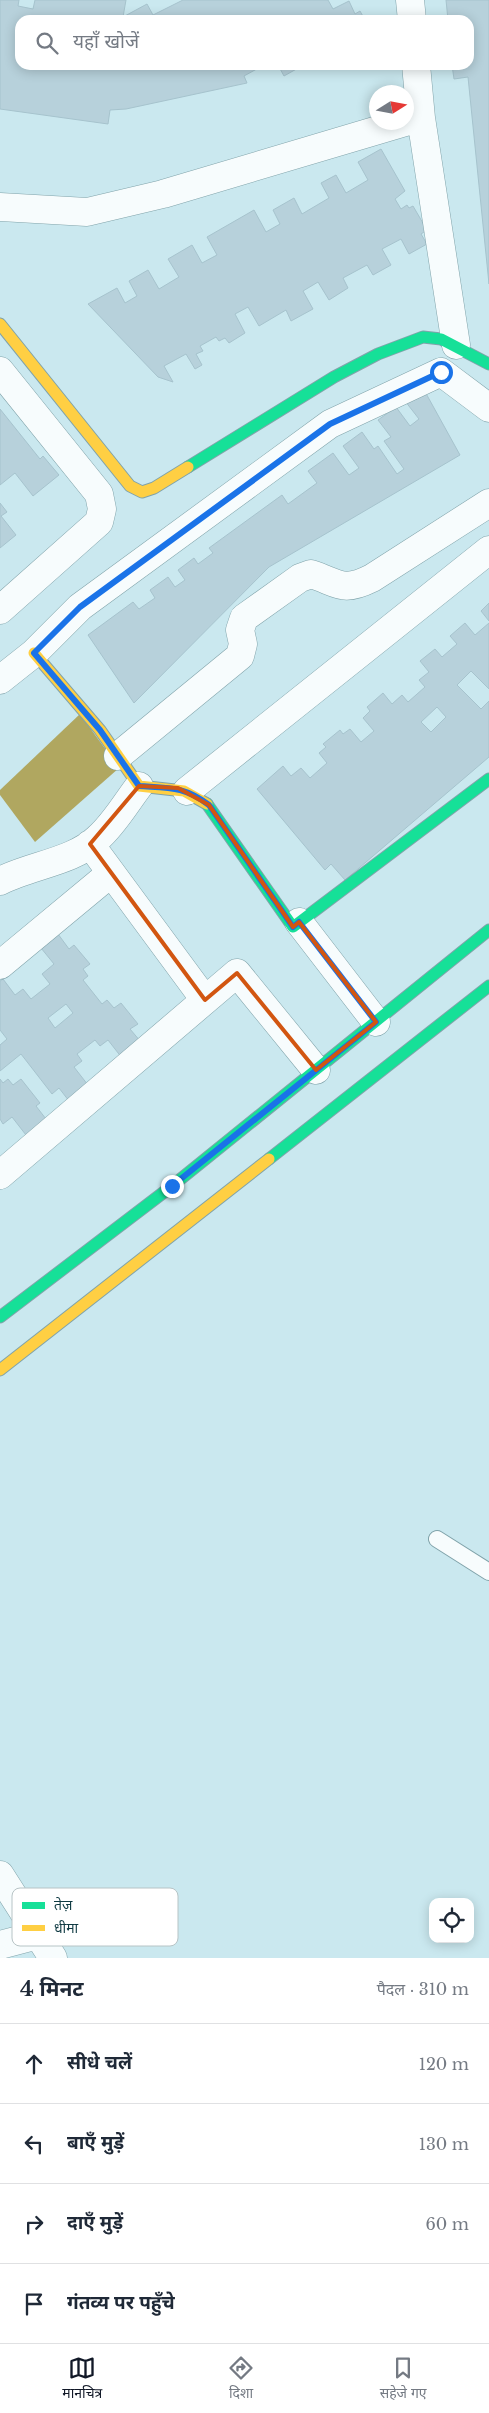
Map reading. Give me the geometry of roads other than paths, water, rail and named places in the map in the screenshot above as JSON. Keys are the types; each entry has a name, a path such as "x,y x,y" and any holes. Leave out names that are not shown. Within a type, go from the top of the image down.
{"street":[{"path":"410,0 412,15"},
{"path":"414,87 416,70"},
{"path":"0,207 88,212 162,194 380,130"},
{"path":"413,130 456,346"},
{"path":"0,324 130,486 142,492 154,488 334,377 378,354 423,338 441,339 489,364"},
{"path":"0,371 99,494 102,509 99,522 0,610"},
{"path":"0,680 34,653 80,607 330,424 441,372 489,408"},
{"path":"118,756 240,656 242,644 240,630 244,618 300,578 311,574 336,584 355,587 489,503"},
{"path":"188,792 489,550"},
{"path":"34,653 100,730 139,786"},
{"path":"139,786 178,788 209,805 293,927 489,779"},
{"path":"0,881 18,872 77,852 90,844 98,838 139,786"},
{"path":"90,844 205,1000"},
{"path":"0,965 111,873"},
{"path":"299,922 376,1022"},
{"path":"0,1317 172,1186 489,930"},
{"path":"0,1175 237,973 316,1070"},
{"path":"0,1370 489,986"},
{"path":"0,1875 12,1894"},
{"path":"45,1946 53,1958"}],"lane":[{"path":"437,1539 489,1572"}]}
